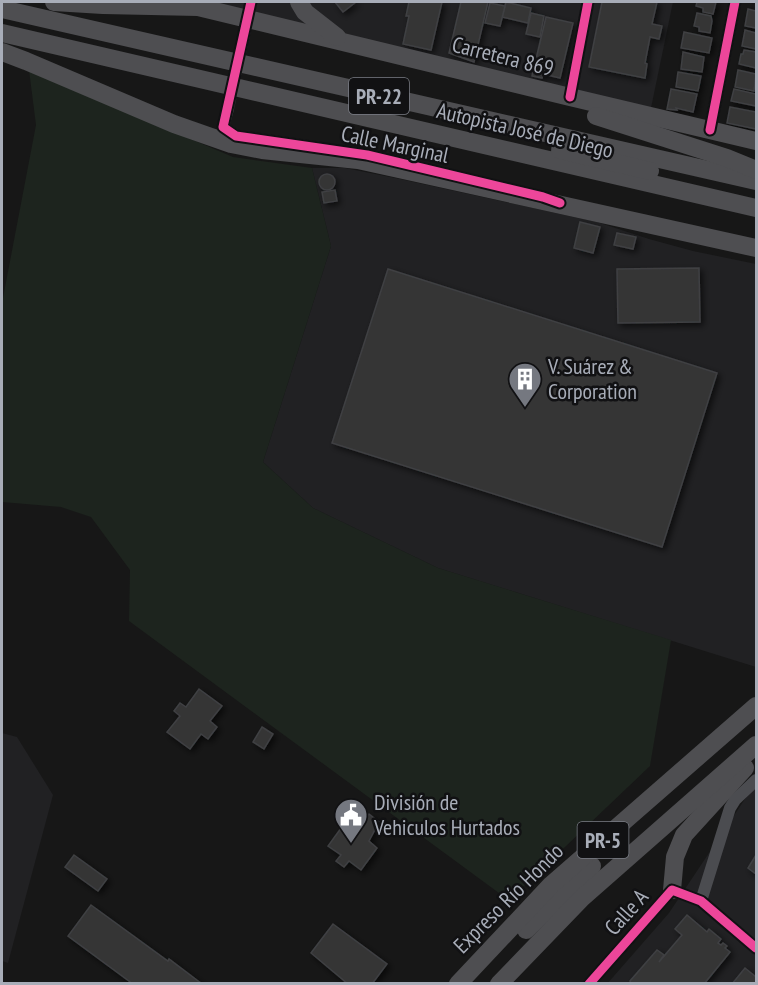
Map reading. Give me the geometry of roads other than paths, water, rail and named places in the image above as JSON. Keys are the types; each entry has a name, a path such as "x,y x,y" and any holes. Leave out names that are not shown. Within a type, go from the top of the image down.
{"highway":[{"name":"Carretera 869","path":"54,2 249,10 343,42 756,141"},
{"path":"210,10 233,2"},
{"path":"299,2 305,12 343,42"},
{"name":"Autopista José de Diego","path":"2,9 756,182"},
{"name":"Autopista José de Diego","path":"2,33 756,208"},
{"path":"2,46 221,134"},
{"path":"2,52 174,124 221,134"},
{"path":"420,61 469,80 619,122 756,170"},
{"path":"250,67 332,98"},
{"path":"247,90 332,98 756,196"},
{"name":"Calle Marginal","path":"221,134 262,150 358,160 756,248"},
{"name":"Expreso Río Hondo","path":"458,984 551,885 756,706"},
{"path":"474,984 565,891 756,722"},
{"name":"PR-5","path":"499,984 582,898 756,745"},
{"path":"672,890 675,857 684,835 756,756"}],"street":[{"path":"570,97 588,2"},
{"path":"710,130 735,2"},
{"path":"243,39 249,10"},
{"path":"221,134 228,109"},
{"path":"701,901 730,808 756,780"},
{"name":"Calle A","path":"589,984 672,890 701,901 756,948"}],"tunnel":[{"path":"228,109 243,39"}],"place":[{"name":"V. Suárez & Corporation","path":"525,408"},
{"name":"División de Vehiculos Hurtados","path":"351,844"}]}
